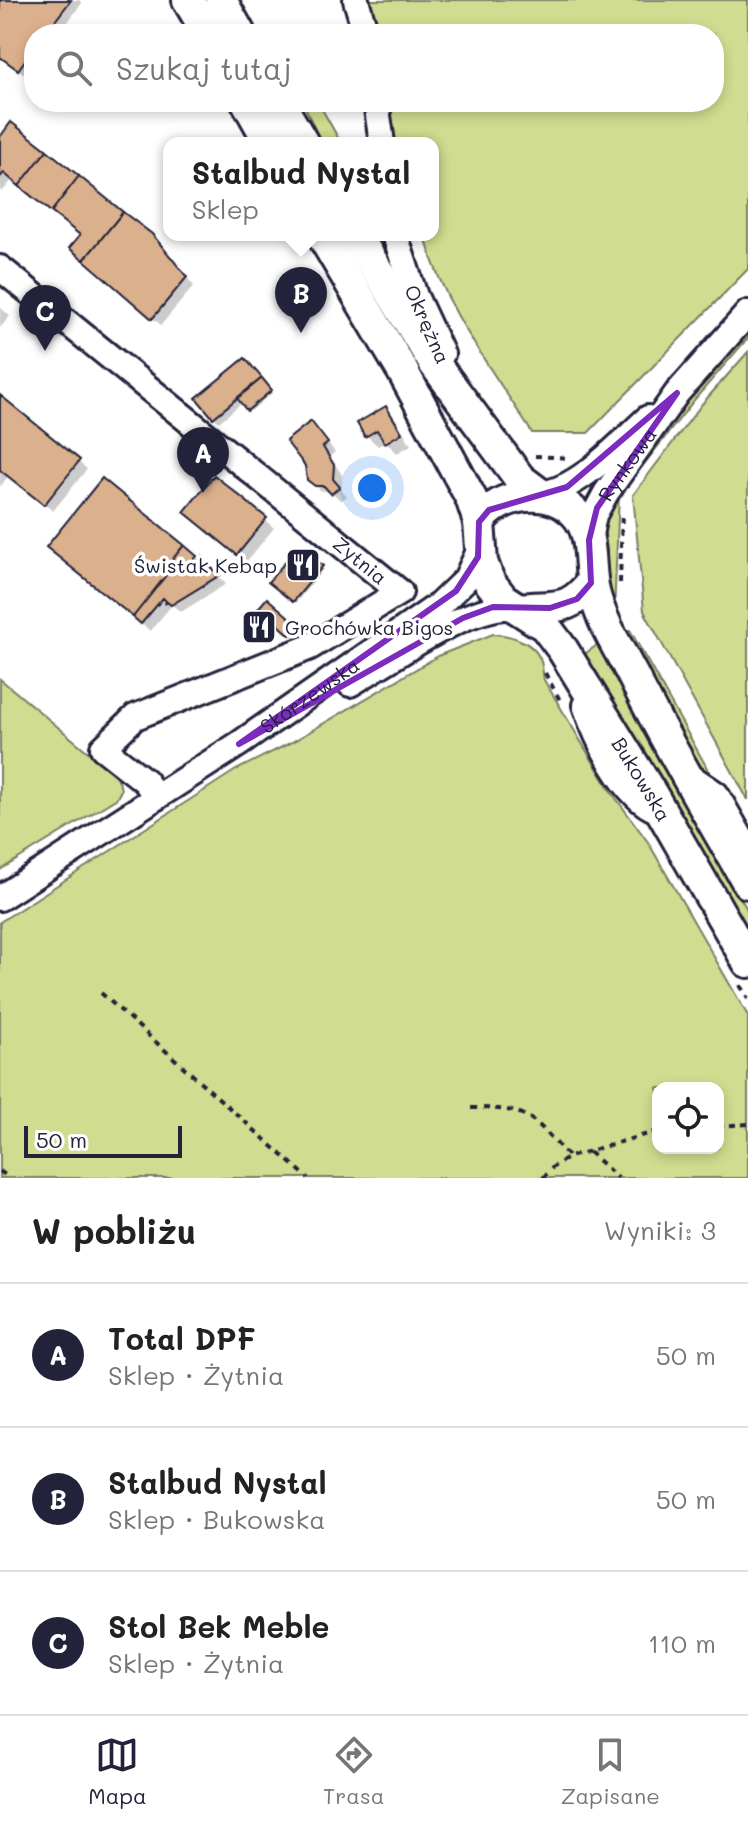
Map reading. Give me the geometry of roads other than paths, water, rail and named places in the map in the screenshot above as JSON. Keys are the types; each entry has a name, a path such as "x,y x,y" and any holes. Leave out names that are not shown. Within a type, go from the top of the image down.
{"main road":[{"path":"188,0 202,24"},
{"path":"221,0 234,24"},
{"path":"253,112 267,137"},
{"path":"285,112 299,137"},
{"path":"326,241 402,370 467,489 480,536 484,570 503,599 517,608 565,606 605,584 585,526 571,509 540,494 520,479 420,343 360,241"},
{"path":"480,536 489,510 500,504 540,494"},
{"name":"Bukowska","path":"605,584 609,629 685,773 748,883"},
{"name":"Bukowska","path":"517,608 545,626 581,679 748,962"}],"street":[{"path":"356,0 363,24"},
{"path":"377,112 381,137"},
{"name":"Okrężna","path":"397,241 415,296 468,410"},
{"name":"Żytnia","path":"0,268 400,592 310,647 126,723 103,748 145,781 157,797"},
{"name":"Rynkowa","path":"589,540 597,508 677,393 748,313"},
{"name":"Rynkowa","path":"540,494 557,491 576,481 677,393"},
{"name":"Skórzewska","path":"0,898 239,744 425,614 466,579 480,536"},
{"path":"400,592 425,614"},
{"name":"Skórzewska","path":"239,744 294,716 463,618 493,607 517,608"},
{"path":"685,773 716,794 748,850"}],"place":[{"name":"Stalbud Nystal","path":"301,333"},
{"name":"Stol Bek Meble","path":"45,351"},
{"name":"Total DPF","path":"203,493"},
{"name":"Świstak Kebap","path":"303,565"},
{"name":"Grochówka Bigos","path":"259,627"}]}
